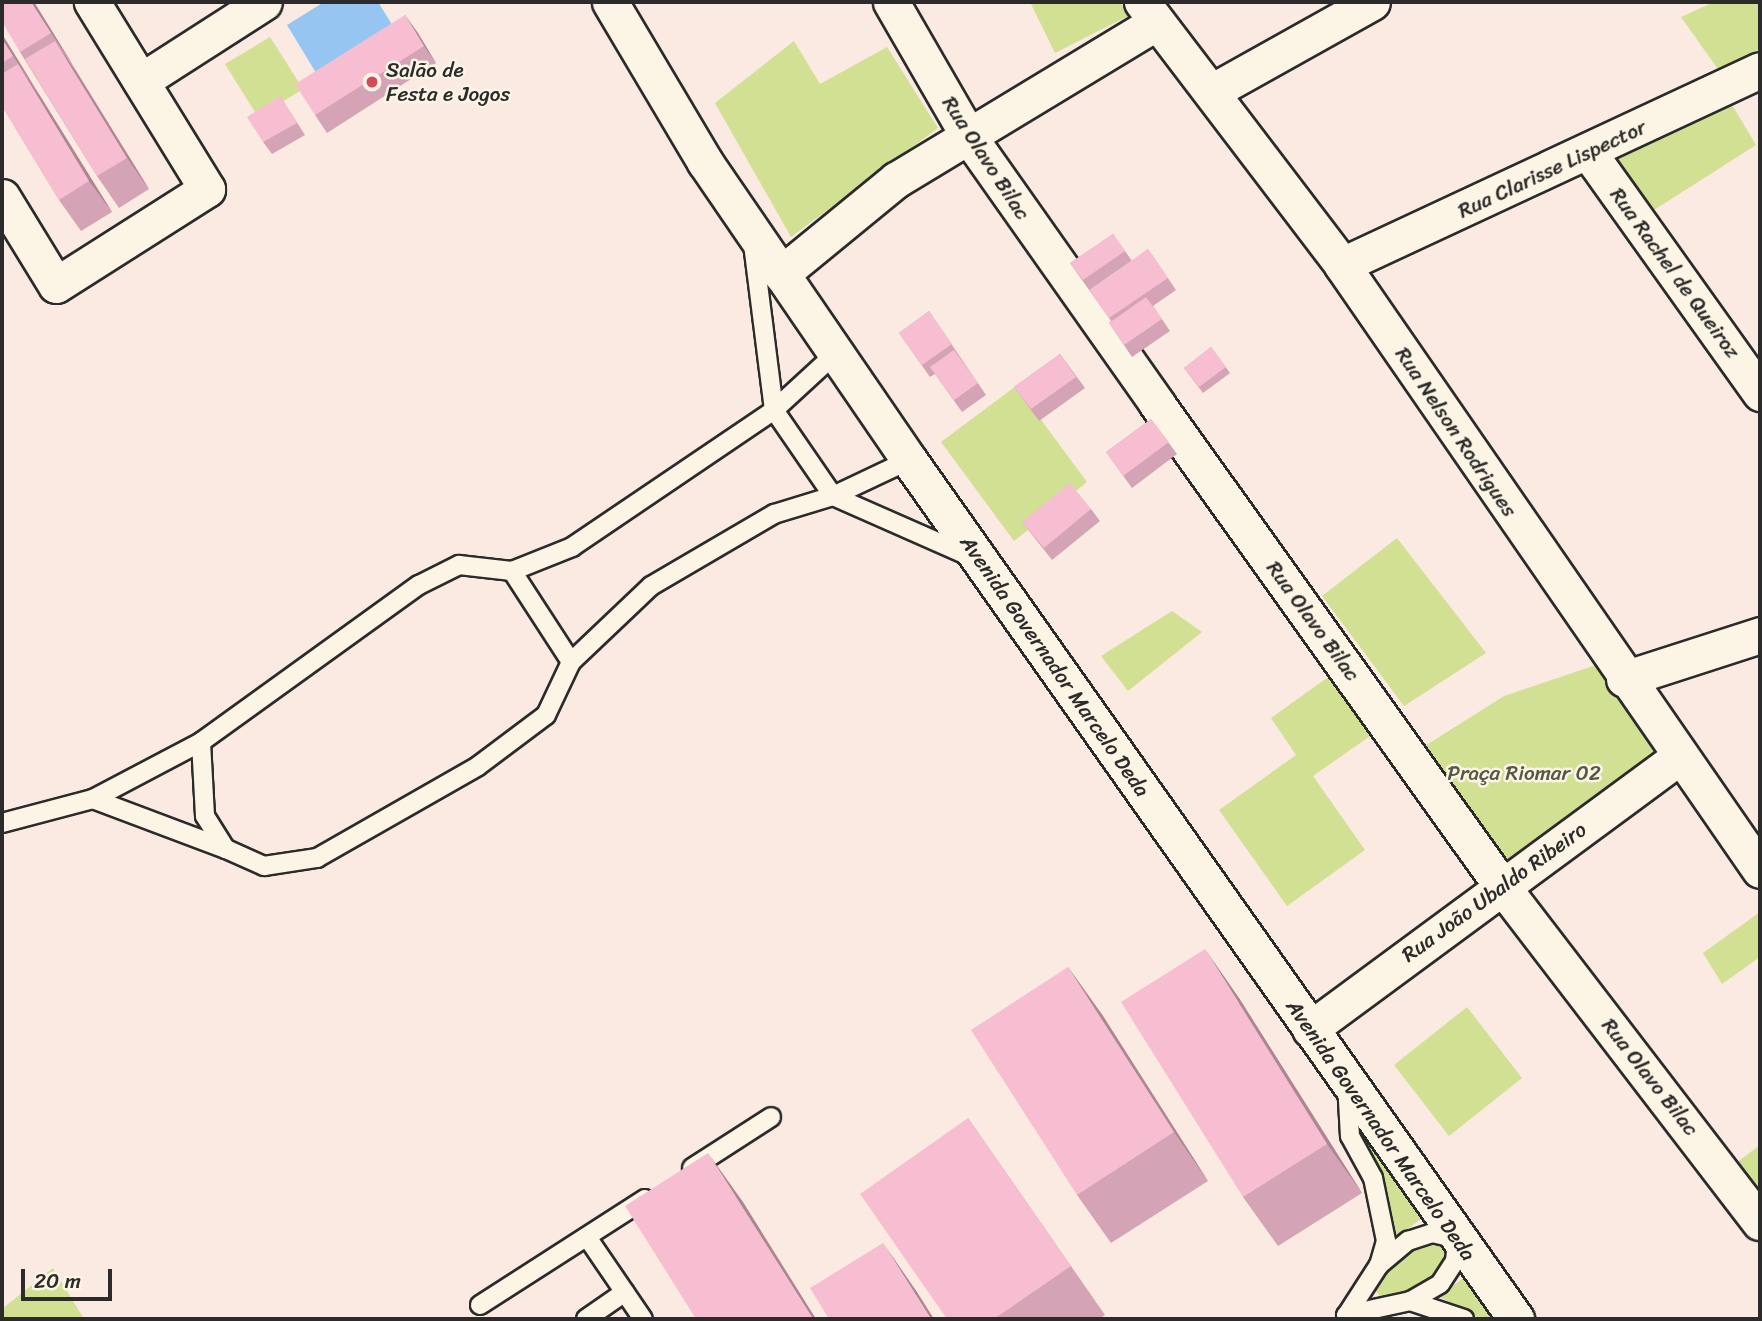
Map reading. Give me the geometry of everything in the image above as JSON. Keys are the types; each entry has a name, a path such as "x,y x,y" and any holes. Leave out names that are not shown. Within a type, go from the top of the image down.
{"street":[{"path":"2,197 56,285 206,188 92,2"},
{"path":"141,82 264,2"},
{"name":"Avenida Governador Marcelo Deda","path":"610,2 781,274 1347,1083 1516,1319"},
{"name":"Rua Olavo Bilac","path":"891,2 969,137 1501,885 1760,1223"},
{"path":"1213,91 1372,2"},
{"path":"781,274 896,180 969,137 1149,13"},
{"name":"Rua Nelson Rodrigues","path":"1149,13 1213,91 1342,265 1624,678 1760,870"},
{"name":"Rua Clarisse Lispector","path":"1342,265 1589,153 1760,70"},
{"name":"Rua Rachel de Queiroz","path":"1589,153 1760,393"},
{"path":"1624,678 1760,635"},
{"name":"Rua João Ubaldo Ribeiro","path":"1310,1029 1501,885 1680,757"}],"lane":[{"path":"751,229 774,410 833,496 981,562"},
{"path":"2,823 93,799 201,742 419,585 459,565 512,571 583,541 774,410 836,353"},
{"path":"93,799 264,866 317,858 376,827 546,716 571,663 651,586 774,514 833,496 909,460"},
{"path":"512,571 571,663"},
{"path":"201,742 205,816 226,849"},
{"path":"1347,1083 1350,1136 1373,1178 1386,1241 1379,1265"},
{"path":"480,1305 771,1117"},
{"path":"1432,1233 1457,1239 1455,1261 1440,1284 1410,1301 1344,1316 1379,1265 1408,1241 1432,1233"},
{"path":"587,1237 643,1319"},
{"path":"586,1319 625,1292"},
{"path":"1410,1301 1464,1319"}],"green space":[{"path":"1030,2 1121,2 1128,16 1055,53"},
{"path":"1714,2 1760,2 1760,49 1720,72 1681,17"},
{"path":"270,37 303,89 258,117 225,64"},
{"path":"794,41 820,84 887,47 938,128 791,237 715,103"},
{"path":"1731,103 1756,145 1654,210 1616,159"},
{"path":"1016,386 1087,482 1014,541 941,442"},
{"path":"1397,538 1486,653 1404,706 1322,596"},
{"path":"1172,611 1202,632 1128,691 1101,656"},
{"name":"Praça Riomar 02","path":"1611,660 1680,756 1501,885 1409,756 1504,696"},
{"path":"1331,675 1373,734 1313,776 1365,850 1287,906 1219,810 1296,755 1271,718"},
{"path":"1760,912 1760,957 1722,984 1703,953"},
{"path":"1467,1007 1522,1078 1449,1136 1394,1065"},
{"path":"1357,1121 1434,1209 1397,1237 1385,1180"},
{"path":"1760,1145 1760,1195 1736,1163"},
{"path":"1457,1239 1440,1284 1386,1304 1369,1282 1408,1241"},
{"path":"53,1268 84,1319 2,1319 2,1309"},
{"path":"1478,1268 1517,1319 1481,1319 1438,1296"}],"water":[{"path":"324,2 378,2 398,34 321,81 287,25"}],"building":[{"path":"2,2 31,2 51,33 20,52 2,22"},
{"path":"405,15 424,46 315,115 295,84"},
{"path":"2,39 13,56 2,63"},
{"path":"55,41 127,158 97,176 25,59"},
{"path":"18,64 89,181 59,200 2,106 2,74"},
{"path":"280,96 297,123 263,142 247,117"},
{"path":"1113,234 1125,251 1083,280 1070,263"},
{"path":"1148,249 1168,278 1109,318 1089,290"},
{"path":"1146,297 1162,319 1124,345 1109,323"},
{"path":"929,311 952,344 922,365 899,333"},
{"path":"1211,347 1226,367 1199,387 1184,368"},
{"path":"954,350 978,383 954,400 930,367"},
{"path":"1060,354 1076,377 1031,409 1014,387"},
{"path":"1151,419 1169,442 1123,476 1106,452"},
{"path":"1070,483 1091,509 1044,548 1022,522"},
{"path":"1205,949 1327,1144 1243,1197 1121,1002"},
{"path":"1068,967 1174,1132 1077,1195 971,1030"},
{"path":"968,1118 1071,1266 994,1319 947,1319 860,1194"},
{"path":"708,1153 813,1319 696,1319 625,1206"},
{"path":"883,1243 931,1319 829,1319 810,1288"}],"place":[{"name":"Salão de Festa e Jogos","path":"372,82"}]}
